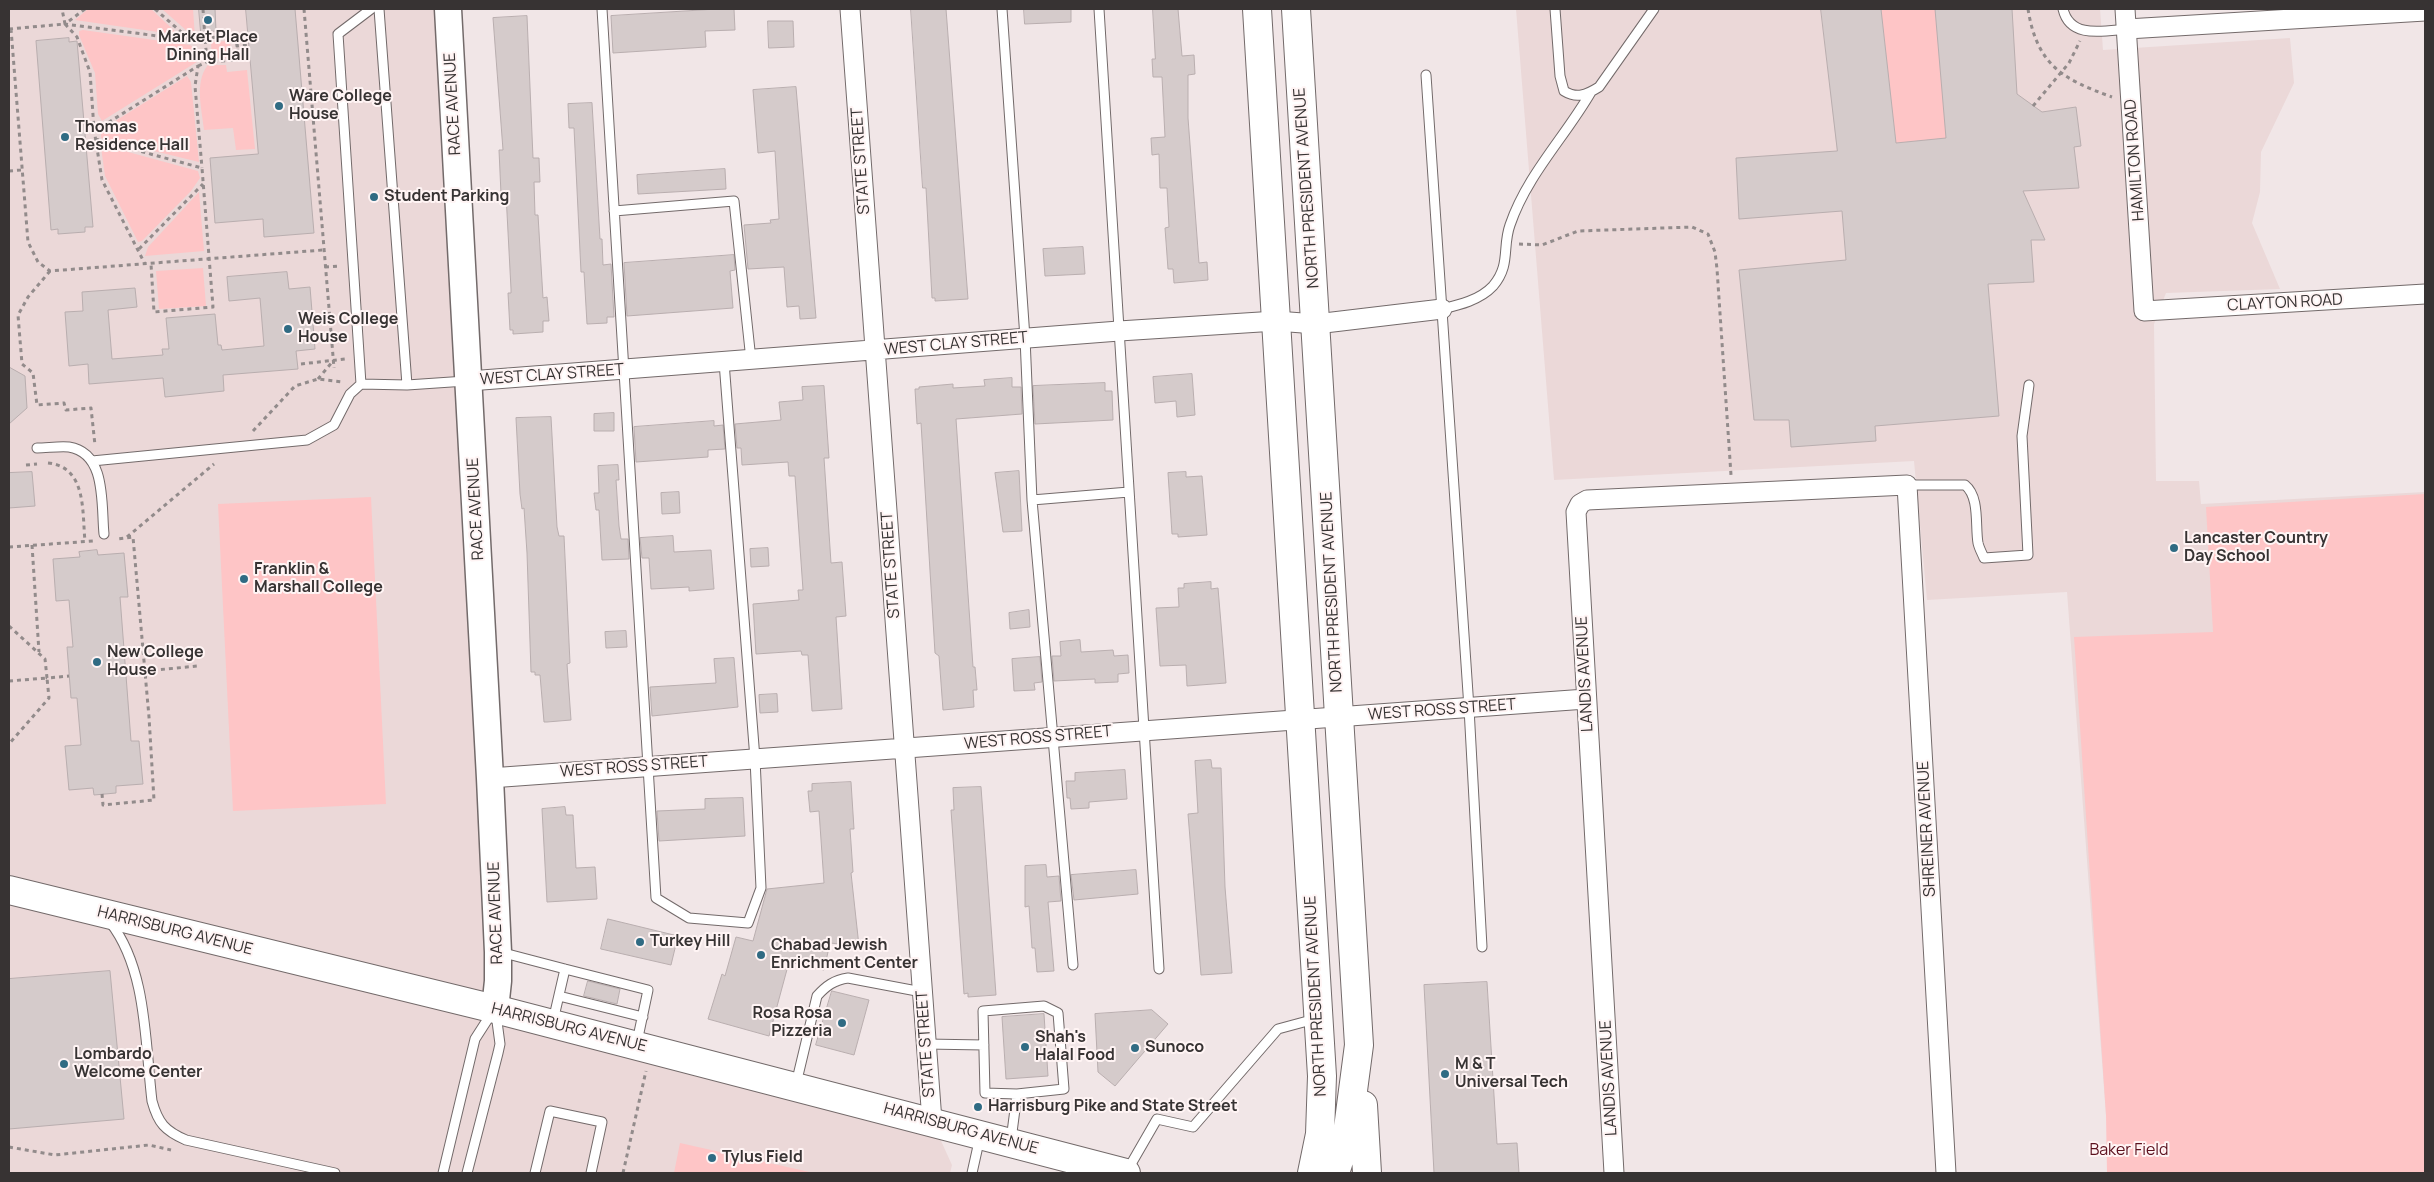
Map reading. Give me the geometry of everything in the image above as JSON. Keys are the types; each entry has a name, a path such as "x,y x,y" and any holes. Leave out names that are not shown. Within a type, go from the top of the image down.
{"main road":[{"name":"RACE AVENUE","path":"448,9 490,778 498,952 498,981 495,1008"},
{"name":"NORTH PRESIDENT AVENUE","path":"1257,9 1319,1018 1322,1104 1320,1134 1312,1173"},
{"name":"NORTH PRESIDENT AVENUE","path":"1296,9 1360,1044 1347,1136 1336,1173"},
{"name":"HARRISBURG AVENUE","path":"9,890 495,1008 1126,1173"},
{"path":"1360,1044 1367,1173"}],"street":[{"name":"STATE STREET","path":"850,9 932,1121"},
{"name":"HAMILTON ROAD","path":"2125,9 2144,311"},
{"path":"2126,29 2425,11"},
{"name":"CLAYTON ROAD","path":"2144,311 2425,294"},
{"name":"WEST CLAY STREET","path":"469,381 1119,331 1276,321 1316,324 1442,309"},
{"name":"LANDIS AVENUE","path":"1614,1173 1576,512 1580,504 1587,500 1907,486"},
{"name":"SHREINER AVENUE","path":"1907,486 1946,1173"},
{"name":"WEST ROSS STREET","path":"490,778 1586,699"}],"lane":[{"path":"361,384 338,34 371,9"},
{"path":"378,9 407,385"},
{"path":"602,9 656,898 689,918 748,923 761,888 755,759 724,362"},
{"path":"1002,9 1025,338 1032,500 1072,966"},
{"path":"1099,9 1159,969"},
{"path":"1555,9 1560,76 1564,91 1573,97 1591,92 1598,87 1654,9"},
{"path":"2063,9 2073,26 2085,32 2126,29"},
{"path":"1426,76 1469,708 1482,947"},
{"path":"1442,309 1463,304 1493,286 1505,265 1508,228 1520,196 1574,121 1591,92"},
{"path":"614,211 734,201 751,360"},
{"path":"94,461 307,440 334,425 350,394 361,384 407,385 469,381"},
{"path":"1907,486 1965,485 1970,489 1976,512 1978,545 1984,558 2028,555 2022,436 2029,385"},
{"path":"37,448 69,447 83,453 94,461 98,473 105,538"},
{"path":"1032,500 1129,492"},
{"path":"103,913 122,940 131,959 141,1005 152,1101 156,1116 162,1126 171,1134 186,1140 335,1173"},
{"path":"498,952 565,969 602,981 648,990 643,1017 644,1047"},
{"path":"552,1024 565,969"},
{"path":"796,1086 817,996 825,987 848,978 922,992"},
{"path":"559,996 597,1003 643,1017"},
{"path":"1044,1006 1058,1013 1064,1089 1017,1094 985,1093 983,1012 1044,1006"},
{"path":"443,1173 475,1039 495,1008"},
{"path":"467,1173 500,1044 495,1008"},
{"path":"1126,1173 1158,1119 1193,1127 1278,1029 1319,1018"},
{"path":"926,1044 984,1045"},
{"path":"1011,1142 1017,1094"},
{"path":"536,1173 550,1111 602,1122 591,1173"},
{"path":"972,1173 980,1134"}],"path":[{"path":"62,9 65,24 77,37 90,72 95,139 102,180 145,264"},
{"path":"65,24 85,9"},
{"path":"155,9 189,40"},
{"path":"203,9 207,62"},
{"path":"304,9 334,368"},
{"path":"2028,9 2036,43 2049,62 2061,72 2090,89 2113,97"},
{"path":"94,129 106,124 198,66 207,62 238,60 236,36 189,40 65,24 10,29 28,242 38,262 50,271 323,250"},
{"path":"2033,106 2069,63 2085,32"},
{"path":"237,46 250,45"},
{"path":"151,264 154,312 213,308 195,86 198,66"},
{"path":"95,139 202,168"},
{"path":"9,171 21,170"},
{"path":"139,250 203,184"},
{"path":"1507,243 1542,245 1578,231 1692,227 1708,234 1715,252 1731,476"},
{"path":"50,271 28,297 18,314 22,364 33,373 37,405 64,403 66,410 91,408 94,461"},
{"path":"301,364 334,360"},
{"path":"318,379 334,360"},
{"path":"26,465 57,464 68,469 75,476 80,493 85,541"},
{"path":"9,547 133,537 154,800 103,805 102,794"},
{"path":"32,545 38,652"},
{"path":"9,626 45,658 48,698 9,744"},
{"path":"145,671 198,666"},
{"path":"9,681 70,676"},
{"path":"623,1173 644,1047"},
{"path":"9,1147 55,1155 149,1145 175,1150"}],"shaded area":[{"name":"Franklin & Marshall College","path":"9,9 448,9 495,1008 932,1121 952,1165 950,1173 9,1173"},
{"name":"Lancaster Country Day School","path":"1516,9 2100,9 2103,50 2290,38 2294,83 2261,152 2260,192 2252,223 2280,289 2166,293 2154,324 2156,481 2199,481 2201,504 2425,492 2425,1173 2106,1115 2067,592 1927,600 1914,461 1554,480"}],"green space":[{"path":"88,9 151,9 179,35 75,20"},
{"path":"162,9 193,9 195,38"},
{"path":"1881,9 1935,9 1947,139 1896,143"},
{"path":"79,31 190,45 198,51 200,60 102,121 98,114 95,73 79,35"},
{"path":"230,41 231,57 212,59 211,42"},
{"path":"208,65 226,65 227,72 247,70 255,149 236,150 233,128 204,130 200,88 201,79"},
{"path":"187,76 191,82 199,162 101,138 101,130"},
{"path":"106,146 198,171 200,178 191,191 142,241 138,242 105,176 101,147"},
{"path":"199,192 204,251 145,256 148,247"},
{"path":"203,268 206,306 159,309 156,271"},
{"name":"Baker Field","path":"2425,494 2425,1173 2107,1173 2106,1115 2074,637 2213,632 2206,507"},
{"path":"371,497 386,804 233,811 218,504"},
{"name":"Tylus Field","path":"680,1143 814,1173 674,1173"}],"building":[{"name":"Market Place Dining Hall","path":"199,9 215,9 216,31 201,32"},
{"name":"Ware College House","path":"246,9 295,9 314,233 264,237 263,219 215,223 210,158 258,154"},
{"path":"734,9 735,30 705,31 706,47 613,53 611,16"},
{"path":"911,9 946,9 968,299 935,301 935,298 932,298 926,188 923,188"},
{"path":"1024,9 1071,9 1071,22 1025,24"},
{"path":"1153,9 1178,9 1182,56 1194,55 1195,74 1188,75 1188,118 1199,263 1207,262 1208,280 1174,283 1173,269 1168,269 1165,228 1169,227 1167,188 1160,188 1159,154 1152,155 1151,138 1165,137 1162,77 1153,77 1152,59 1155,59"},
{"path":"1821,9 1881,9 1896,143 1946,138 1935,9 2012,9 2017,94 2042,112 2076,107 2081,146 2074,147 2079,188 2023,191 2045,240 2031,240 2034,282 1988,284 1999,416 1875,426 1876,441 1791,447 1789,420 1754,420 1739,270 1846,260 1842,211 1739,219 1736,158 1837,151"},
{"path":"527,16 533,158 539,158 540,182 534,182 535,215 538,215 543,298 547,297 549,321 543,321 543,332 513,334 513,330 510,330 508,293 511,293 511,289 506,194 501,194 499,150 503,150 493,18"},
{"path":"768,21 793,21 794,47 769,48"},
{"name":"Thomas Residence Hall","path":"69,38 69,42 77,41 93,227 85,227 85,232 58,234 58,229 51,230 36,41"},
{"path":"796,87 816,318 800,319 799,306 787,307 784,267 748,269 744,225 771,223 770,220 779,219 775,151 758,153 753,90"},
{"path":"592,103 600,239 602,239 603,265 611,264 614,317 607,317 607,323 587,324 584,272 581,272 574,128 569,128 568,104"},
{"path":"725,169 726,189 638,194 637,175"},
{"path":"1083,247 1085,274 1045,276 1043,249"},
{"path":"734,255 735,270 730,271 733,308 627,316 624,263"},
{"name":"Weis College House","path":"287,272 289,289 310,287 315,349 296,351 298,369 223,375 224,391 165,397 163,378 89,384 88,364 69,366 65,312 83,311 82,292 135,288 137,307 108,310 112,359 163,355 162,349 169,349 166,318 215,314 218,345 221,345 222,350 264,346 260,298 229,301 227,277"},
{"path":"9,367 25,376 27,408 9,424"},
{"path":"1192,374 1195,415 1177,417 1176,401 1155,403 1153,377"},
{"path":"1012,378 1012,387 1021,387 1022,414 956,419 973,667 975,667 977,690 973,690 974,707 943,710 939,656 935,653 921,423 917,424 915,389 953,384 953,388 985,386 984,380"},
{"path":"1105,383 1105,391 1112,391 1113,420 1035,424 1033,386"},
{"path":"824,386 829,458 824,458 831,563 842,562 846,616 836,617 842,709 812,711 808,655 802,655 801,651 756,654 753,604 799,600 798,590 803,590 795,476 789,476 788,462 742,465 741,448 737,448 735,424 781,420 779,402 803,400 802,387"},
{"path":"614,413 614,431 594,431 594,414"},
{"path":"551,417 557,527 559,536 564,536 570,663 567,664 571,720 544,722 540,675 535,675 535,672 531,672 527,553 524,508 522,509 520,494 516,418"},
{"path":"714,421 714,426 723,425 725,449 708,450 708,457 636,462 634,427"},
{"path":"618,465 619,480 616,480 619,526 621,539 628,539 629,559 602,560 599,510 596,510 594,493 599,493 598,466"},
{"path":"1019,471 1022,531 1003,532 995,473"},
{"path":"32,472 35,506 9,508 9,473"},
{"path":"1186,472 1186,477 1202,476 1207,535 1178,537 1178,534 1172,534 1168,473"},
{"path":"679,492 680,513 662,514 661,493"},
{"path":"673,536 674,552 711,550 714,589 689,591 689,587 651,589 649,558 642,558 640,538"},
{"path":"768,548 769,566 751,567 750,549"},
{"name":"New College House","path":"97,550 98,555 124,553 128,597 120,597 131,741 139,741 143,784 116,786 116,793 94,795 93,788 69,790 65,746 81,745 77,698 71,698 67,647 73,647 69,600 56,601 53,559 80,557 79,552"},
{"path":"1211,582 1211,589 1218,588 1226,683 1187,686 1186,665 1160,666 1156,608 1179,607 1178,588 1184,588 1184,584"},
{"path":"1029,610 1030,627 1010,629 1009,613"},
{"path":"626,631 627,647 606,648 605,632"},
{"path":"1080,640 1081,652 1113,650 1114,656 1128,655 1129,673 1118,674 1118,682 1095,683 1095,679 1054,681 1052,656 1061,656 1060,642"},
{"path":"1040,657 1042,682 1034,683 1035,690 1014,691 1012,659"},
{"path":"734,658 738,707 652,716 650,687 716,683 714,659"},
{"path":"777,694 778,712 760,713 759,695"},
{"path":"1211,760 1212,768 1221,768 1225,887 1232,973 1201,975 1188,814 1198,813 1195,761"},
{"path":"1125,770 1127,799 1089,802 1089,808 1071,809 1070,798 1067,798 1066,781 1075,781 1075,773"},
{"name":"Chabad Jewish Enrichment Center","path":"851,782 854,829 850,829 853,872 851,873 859,946 830,943 824,970 789,962 769,1036 708,1019 722,974 725,976 736,937 753,941 767,889 824,883 819,811 810,812 808,791 812,791 812,784"},
{"path":"981,787 996,995 968,997 968,993 964,994 951,810 954,810 953,788"},
{"path":"743,798 745,836 659,841 657,811 705,809 705,799"},
{"path":"565,807 566,815 573,815 576,868 595,867 597,899 547,902 542,809"},
{"path":"1046,865 1047,877 1059,876 1061,901 1048,902 1054,971 1037,972 1035,948 1032,948 1029,906 1025,907 1025,866"},
{"path":"1136,870 1138,894 1074,900 1071,875"},
{"name":"Turkey Hill","path":"608,919 678,936 671,965 601,949"},
{"name":"Lombardo Welcome Center","path":"110,971 124,1119 9,1129 9,979"},
{"name":"Turkey Hill","path":"588,981 620,989 617,1004 584,996"},
{"path":"1487,982 1497,1144 1517,1143 1519,1173 1434,1173 1424,985"},
{"name":"Rosa Rosa Pizzeria","path":"832,991 869,1000 854,1055 816,1045"},
{"path":"1152,1010 1168,1024 1115,1086 1098,1072 1095,1014"},
{"name":"Shah's Halal Food","path":"1044,1014 1048,1076 1006,1079 1002,1017"}],"place":[{"name":"Market Place Dining Hall","path":"208,20"},
{"name":"Ware College House","path":"279,106"},
{"name":"Thomas Residence Hall","path":"65,137"},
{"name":"Student Parking","path":"374,197"},
{"name":"Weis College House","path":"288,329"},
{"name":"Lancaster Country Day School","path":"2174,548"},
{"name":"Franklin & Marshall College","path":"244,579"},
{"name":"New College House","path":"97,662"},
{"name":"Turkey Hill","path":"640,942"},
{"name":"Chabad Jewish Enrichment Center","path":"761,955"},
{"name":"Rosa Rosa Pizzeria","path":"842,1023"},
{"name":"Shah's Halal Food","path":"1025,1047"},
{"name":"Sunoco","path":"1135,1048"},
{"name":"Lombardo Welcome Center","path":"64,1064"},
{"name":"M & T Universal Tech","path":"1445,1074"},
{"name":"Harrisburg Pike and State Street","path":"978,1107"},
{"name":"Tylus Field","path":"712,1158"}]}
